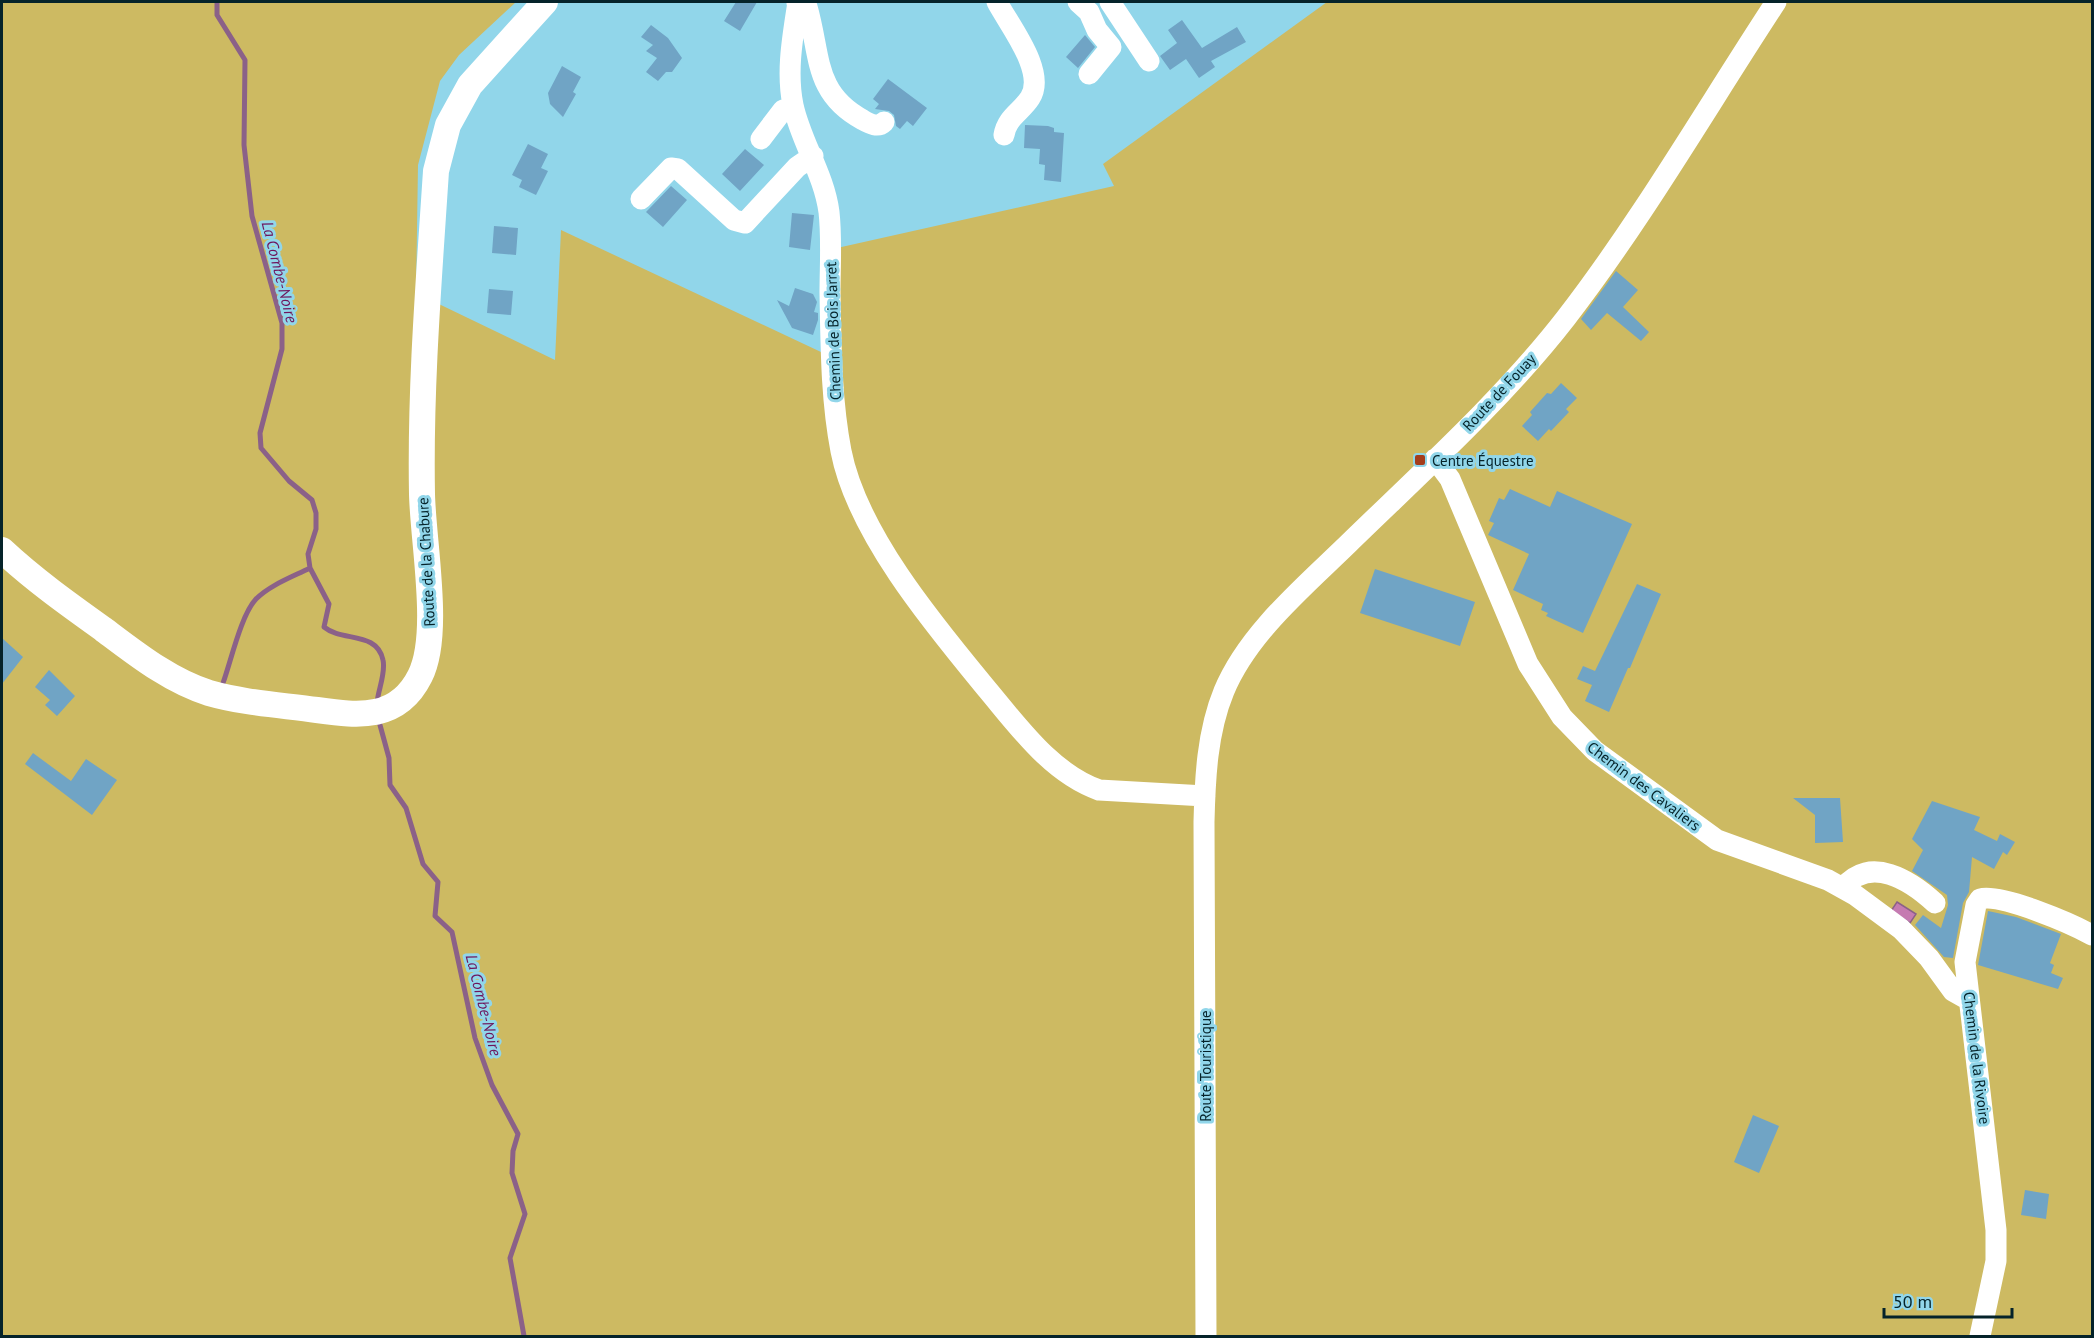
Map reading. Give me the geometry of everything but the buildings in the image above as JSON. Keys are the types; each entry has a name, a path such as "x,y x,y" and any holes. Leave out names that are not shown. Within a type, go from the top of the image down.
{"main road":[{"name":"Route de la Chabure","path":"2,550 29,575 130,649 173,677 208,692 261,703 368,714 392,708 408,695 420,675 428,653 430,628 422,494 436,171 448,125 470,85 545,2"}],"street":[{"path":"798,2 807,7 818,60 826,85 833,97 864,121 875,125 884,122"},
{"name":"Chemin de Bois Jarret","path":"798,2 790,79 794,107 824,184 829,211 831,353 842,453 867,518 914,599 1000,704 1043,753 1067,774 1099,790 1204,796"},
{"path":"997,2 1030,61 1035,77 1033,93 1008,121 1004,135"},
{"path":"1077,2 1089,12 1097,30 1111,46 1089,74"},
{"path":"1110,2 1149,61"},
{"name":"Route de Fouay","path":"1204,796 1216,714 1239,663 1275,619 1319,572 1435,459 1565,319 1628,231 1776,2"},
{"path":"761,139 783,110 794,107"},
{"path":"641,199 665,172 670,168 678,169 734,220 745,223 796,167 813,156"},
{"name":"Chemin des Cavaliers","path":"1435,459 1450,479 1528,664 1562,717 1595,751 1717,840 1843,888 1901,929 1929,958 1953,991 1969,1000"},
{"name":"Route Touristique","path":"1204,796 1206,1336"},
{"path":"1843,888 1850,880 1864,874 1890,873 1917,886 1935,903"},
{"name":"Chemin de la Rivoire","path":"1980,1336 1992,1284 1996,1230 1988,1146 1969,1000 1966,950 1976,905 1980,899 1993,898 2067,921 2092,935"}],"shaded area":[{"path":"2,2 516,2 459,55 440,81 418,165 416,293 555,360 561,230 838,360 837,248 1114,186 1103,164 1327,2 2092,2 2092,1336 2,1336"},
{"path":"1897,902 1916,914 1910,923 1891,911"}],"waterway":[{"name":"La Combe-Noire","path":"217,2 217,15 245,60 244,145 252,216 282,323 282,349 260,433 261,448 289,481 312,500 316,513 316,529 308,554 310,568 329,604 324,627 331,632 366,641 379,651 383,660 383,670 377,703"},
{"path":"223,683 241,627 256,599 274,585 310,568"},
{"name":"La Combe-Noire","path":"380,725 389,758 390,785 406,808 423,864 438,882 435,916 452,932 475,1038 492,1085 518,1134 513,1151 512,1173 525,1214 510,1258 524,1336"}],"place":[{"name":"Centre Équestre","path":"1420,460"}]}
